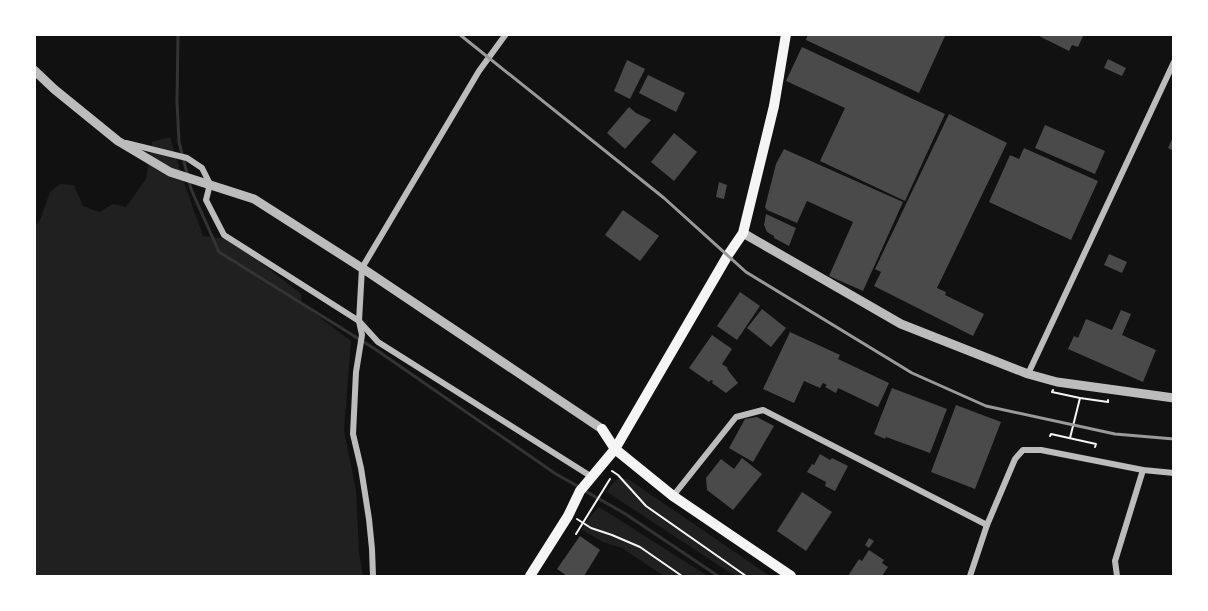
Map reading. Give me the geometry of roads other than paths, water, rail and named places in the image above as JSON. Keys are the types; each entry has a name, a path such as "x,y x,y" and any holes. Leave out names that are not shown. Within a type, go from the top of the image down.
{"main road":[{"path":"530,576 587,484 615,450 743,233 774,106 786,34"},
{"path":"602,429 615,450 673,496 791,576"}],"street":[{"path":"373,576 369,519 353,434 356,372 362,335 359,321 362,268 484,64 506,34"},
{"path":"1028,374 1173,63"},
{"path":"34,70 118,141 170,172 254,199 362,268 602,429"},
{"path":"118,141 187,158 202,168 210,184 206,200 224,235 359,321 378,342 587,484"},
{"path":"743,233 901,324 1028,374 1057,382 1173,398"},
{"path":"673,496 736,417 764,410 987,525"},
{"path":"970,576 987,525 1016,459 1023,450 1041,450 1143,470 1173,473"},
{"path":"1117,576 1114,561 1143,470"}],"waterway":[{"path":"178,34 179,142 191,189 219,252 375,349 556,474 579,487"},
{"path":"585,491 624,513 718,576"}],"railway":[{"path":"459,34 664,198 746,272 912,373 986,406 1115,434 1174,439"}]}
